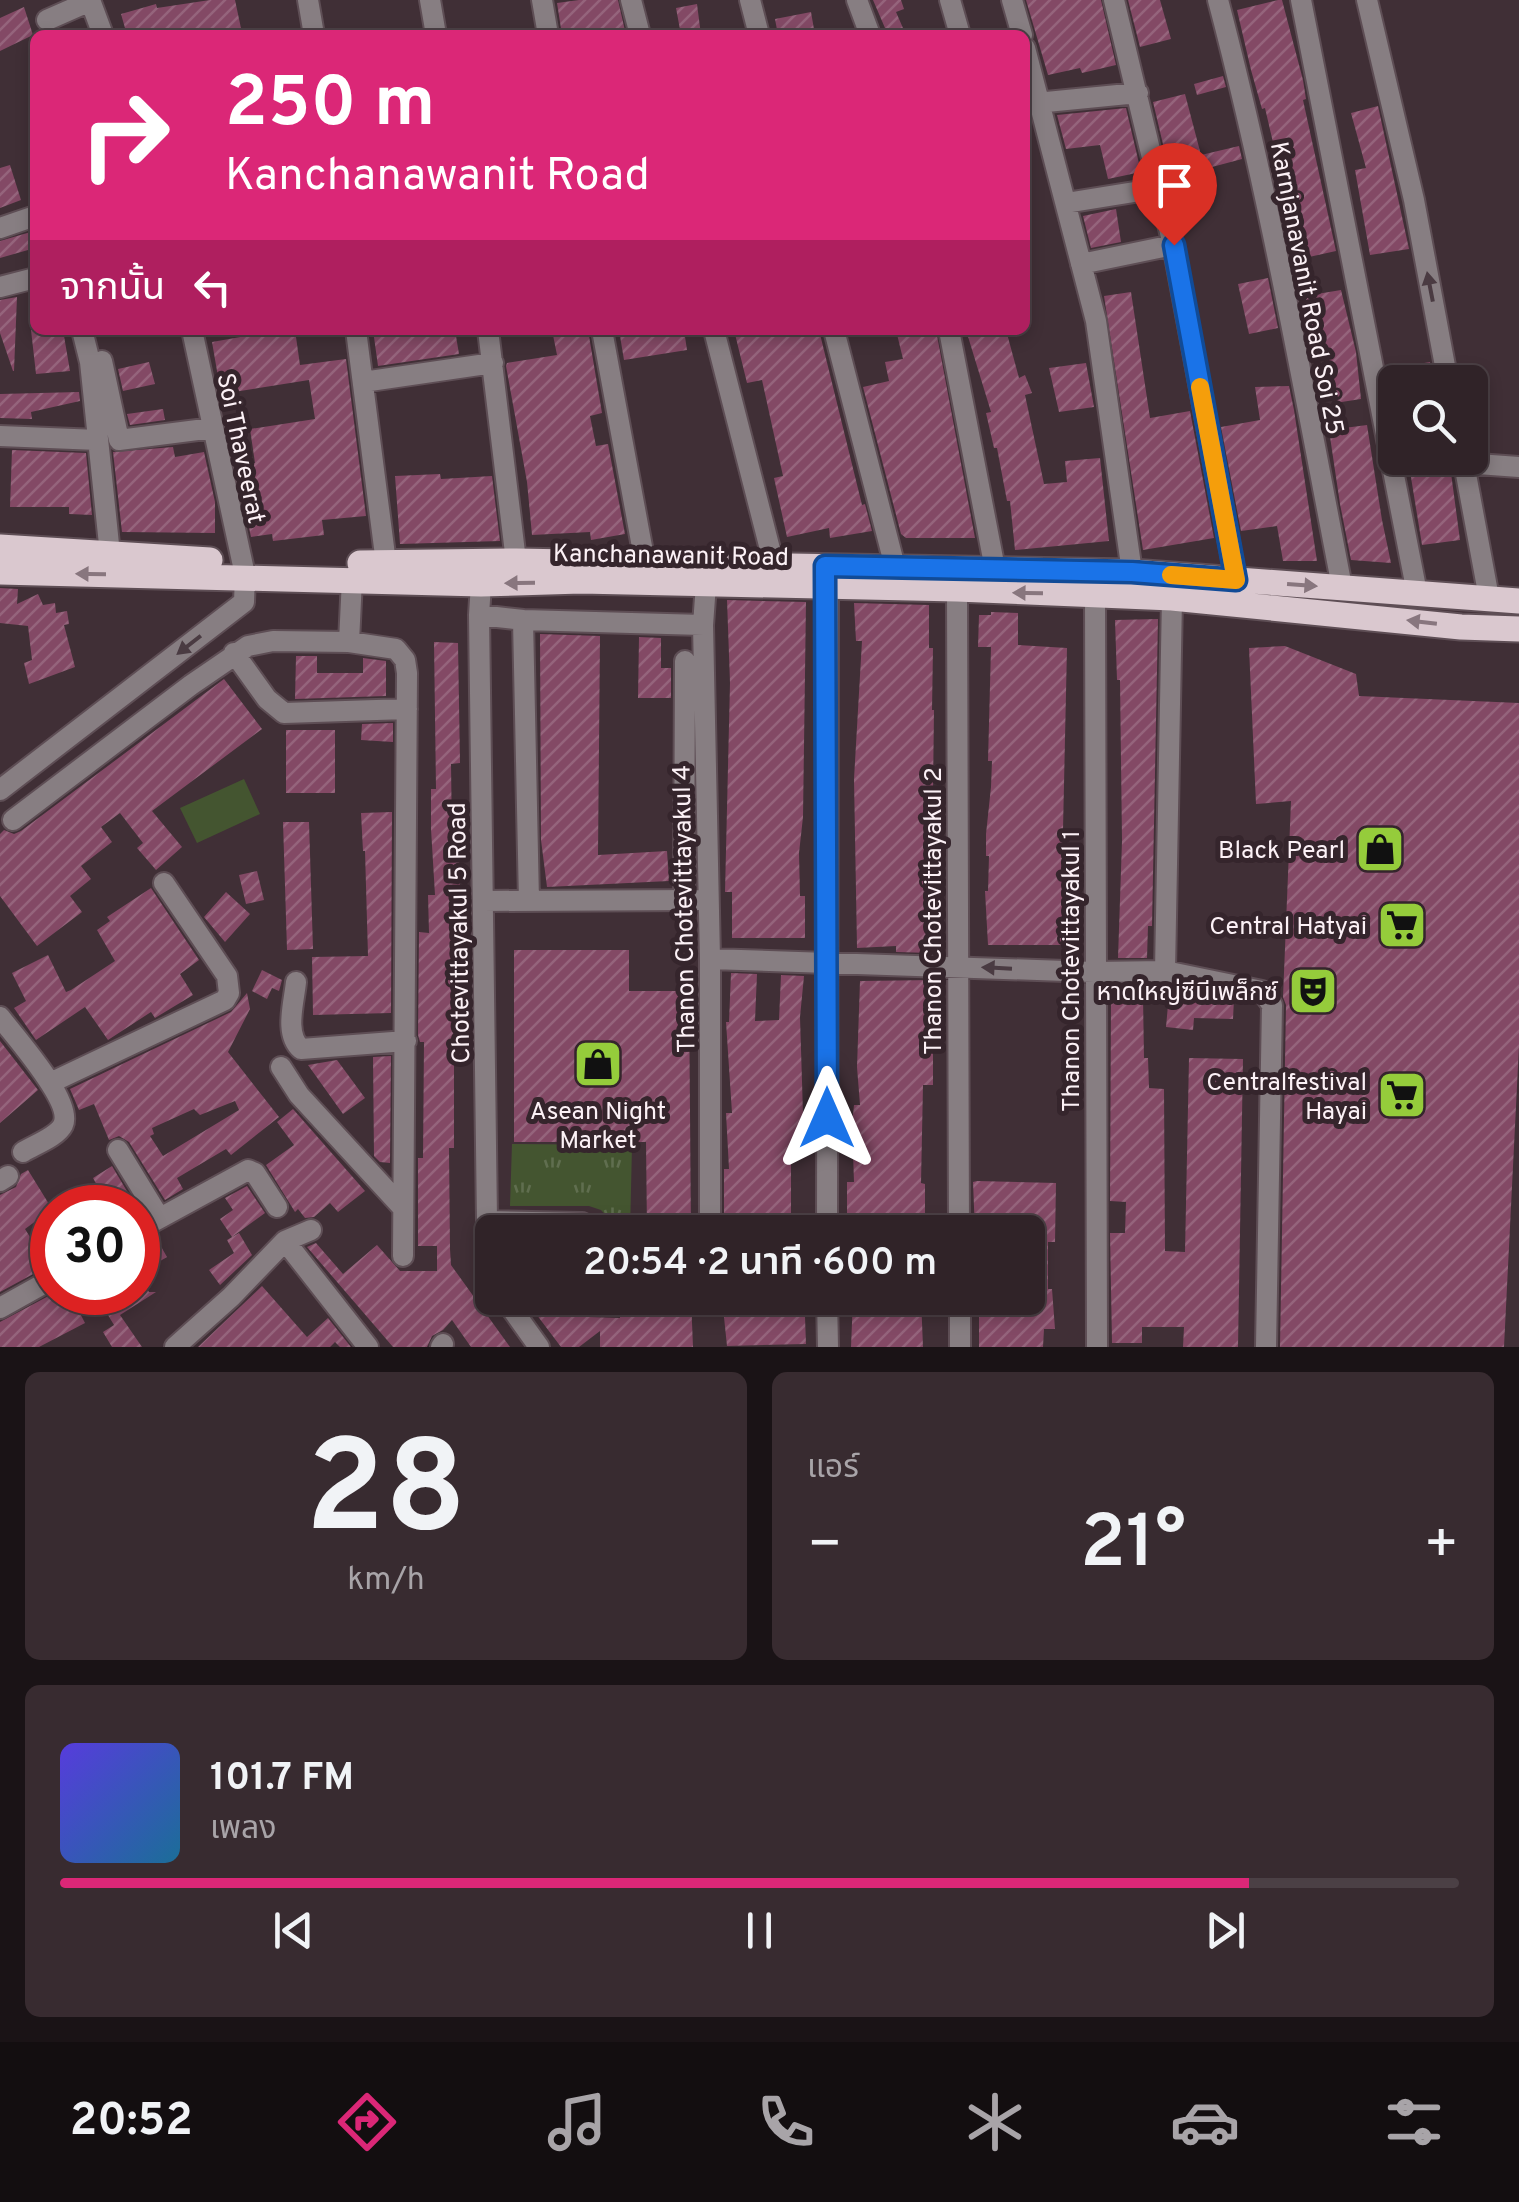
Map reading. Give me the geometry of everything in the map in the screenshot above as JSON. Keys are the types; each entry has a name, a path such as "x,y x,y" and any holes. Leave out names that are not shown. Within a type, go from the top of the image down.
{"main road":[{"name":"Kanchanawanit Road","path":"0,547 352,579 481,584 706,584 895,567 958,579 1095,594 1519,629"},
{"name":"Kanchanawanit Road","path":"0,572 516,561 774,565 826,576 958,579 995,569 1132,572 1519,600"}],"street":[{"path":"47,20 90,0 101,30"},
{"path":"308,0 313,30"},
{"path":"430,0 435,30"},
{"path":"542,0 547,30"},
{"path":"631,0 639,30"},
{"path":"750,0 758,30"},
{"path":"857,0 868,30"},
{"path":"950,0 959,30"},
{"path":"1012,0 1021,30"},
{"path":"1114,0 1174,245 1236,580"},
{"name":"Karnjanavanit Road Soi 25","path":"1218,0 1271,224 1342,588"},
{"path":"1301,0 1417,593"},
{"path":"1367,0 1414,200 1445,365"},
{"path":"1132,572 1096,321 1066,202 1032,104 1138,93"},
{"path":"1066,202 1159,188"},
{"path":"0,228 30,218"},
{"path":"1081,264 1174,245"},
{"path":"0,288 30,279"},
{"path":"83,335 90,362 110,554"},
{"path":"96,335 119,440 213,428"},
{"name":"Soi Thaveerat","path":"193,335 243,569"},
{"path":"357,335 386,563"},
{"path":"489,335 516,561"},
{"path":"603,335 645,564"},
{"path":"715,335 774,565"},
{"path":"835,335 895,567"},
{"path":"950,335 995,569"},
{"path":"363,382 493,364"},
{"path":"0,436 98,440"},
{"path":"1488,463 1519,467"},
{"path":"1466,475 1490,598"},
{"path":"0,790 244,602 243,569"},
{"path":"826,576 826,1215"},
{"path":"349,642 352,579"},
{"name":"Thanon Chotevittayakul 2","path":"958,579 959,1215"},
{"name":"Chotevittayakul 5 Road","path":"481,584 478,615 486,1215"},
{"name":"Thanon Chotevittayakul 4","path":"706,584 703,625 710,960 710,1215"},
{"name":"Thanon Chotevittayakul 1","path":"1095,594 1098,1347"},
{"path":"1165,971 1172,598"},
{"path":"478,615 703,625"},
{"path":"523,620 529,901"},
{"path":"13,820 248,646 273,641 349,642 400,652 406,665 407,710 404,1256"},
{"path":"234,653 267,699 284,713 407,710"},
{"path":"684,900 685,661"},
{"path":"50,1084 225,1000 229,993 226,976 164,883"},
{"path":"483,901 708,900"},
{"path":"710,960 1165,971 1262,991 1272,1005 1266,1347"},
{"path":"296,982 292,1031 293,1041 301,1050 406,1041"},
{"path":"0,1017 59,1094 65,1111 59,1130 23,1152"},
{"path":"281,1068 299,1095 402,1207"},
{"path":"118,1150 139,1185"},
{"path":"160,1216 249,1170 277,1207"},
{"path":"174,1347 231,1297 284,1242 311,1230"},
{"path":"284,1242 368,1347"},
{"path":"0,1308 30,1292"},
{"path":"516,1315 539,1347"},
{"path":"827,1315 828,1347"},
{"path":"960,1315 960,1347"}],"green space":[{"path":"244,779 260,814 197,843 180,808"},
{"path":"512,1144 632,1145 630,1215 606,1215 589,1206 510,1206"}],"building":[{"path":"235,0 241,30 126,30 121,14 156,4 157,8"},
{"path":"618,0 625,30 561,30 557,3"},
{"path":"873,0 901,0 904,9 896,12 904,30 886,30"},
{"path":"1026,0 1101,0 1116,65 1048,75"},
{"path":"1128,0 1160,0 1171,39 1140,47"},
{"path":"1282,0 1303,80 1303,100 1336,251 1300,259 1265,108 1262,109 1237,10"},
{"path":"697,4 700,30 680,30 676,8"},
{"path":"24,7 30,36 0,51 0,18"},
{"path":"811,12 814,30 777,30 775,19"},
{"path":"1223,76 1226,87 1197,95 1194,84"},
{"path":"1185,94 1201,155 1239,146 1242,159 1171,178 1153,102"},
{"path":"1378,106 1409,249 1370,255 1355,170 1366,168 1351,113"},
{"path":"1126,108 1141,172 1108,179 1100,145 1066,149 1057,115"},
{"path":"10,165 21,200 0,208 0,168"},
{"path":"1116,209 1121,242 1091,248 1083,216"},
{"path":"30,232 30,249 0,258 0,241"},
{"path":"1268,278 1278,328 1249,334 1238,284"},
{"path":"1341,290 1356,352 1361,399 1335,403 1327,358 1321,359 1317,339 1313,339 1305,296"},
{"path":"1131,292 1150,418 1190,411 1214,538 1143,550 1104,296"},
{"path":"17,297 13,371 0,333 0,300"},
{"path":"32,335 64,335 70,371 36,374"},
{"path":"252,335 296,335 300,365 346,359 366,516 322,520 324,535 273,541 272,534 251,537 236,466 255,463 250,429 315,419 309,380 221,394 212,342"},
{"path":"374,335 456,335 459,354 378,366"},
{"path":"553,335 589,335 602,413 590,416 596,446 608,444 625,534 591,540 590,532 532,535 527,482 506,366 557,355"},
{"path":"620,335 685,335 687,350 624,360"},
{"path":"735,335 820,335 862,505 865,504 872,531 830,538 829,528 787,537 774,478 783,476 762,380 747,383"},
{"path":"897,335 937,335 975,538 906,538 901,534 863,387 889,381 885,362 903,359"},
{"path":"968,335 1007,335 1019,378 1025,375 1032,393 1025,395 1044,484 1067,482 1065,461 1100,458 1109,541 1015,550 1010,501 986,413 991,412"},
{"path":"149,362 155,384 123,391 118,369"},
{"path":"1086,363 1094,407 1059,412 1049,368"},
{"path":"1289,386 1317,561 1283,561 1277,526 1241,531 1221,427 1260,420 1255,387"},
{"path":"79,392 80,401 31,412 32,419 0,418 0,394"},
{"path":"163,409 165,420 130,425 127,414"},
{"path":"1367,425 1391,563 1351,560 1340,504 1329,430"},
{"path":"173,447 175,457 204,452 215,502 215,533 122,532 113,452"},
{"path":"12,450 86,453 92,515 69,514 69,507 10,507"},
{"path":"440,474 441,479 492,476 500,541 400,544 395,476"},
{"path":"1411,475 1451,475 1460,540 1422,545"},
{"path":"0,588 18,589 17,604 38,594 43,605 55,603 56,613 67,611 69,624 64,625 75,667 29,684 24,663 32,660 28,626 0,623"},
{"path":"727,600 806,602 799,853 805,938 732,938 732,892 725,892 730,683"},
{"path":"854,603 929,605 934,710 931,953 896,952 896,946 857,948 854,779 862,641 856,641"},
{"path":"1018,613 1018,645 1067,648 1063,830 1064,907 1069,907 1069,945 988,945 985,891 992,761 988,761 991,647 978,647 979,615"},
{"path":"1158,619 1152,926 1148,926 1147,958 1118,958 1122,841 1120,680 1115,620"},
{"path":"540,634 600,636 598,855 667,851 669,881 547,887 541,840"},
{"path":"639,637 661,638 661,668 671,668 671,698 638,698"},
{"path":"434,642 458,643 460,763 451,764 452,836 458,836 460,915 454,915 454,1148 449,1148 451,1265 475,1298 475,1315 487,1315 510,1347 471,1347 452,1320 432,1336 427,1347 393,1347 307,1247 316,1243 343,1274 377,1245 400,1271 437,1271 437,1246 418,1246 424,1042 420,1042 418,1035 419,932 429,933 428,895 435,895 431,789 436,789"},
{"name":"Central Hatyai","path":"1285,646 1356,674 1359,696 1519,703 1519,1046 1504,1347 1280,1347 1286,1005 1283,997 1291,801 1256,804 1249,648"},
{"path":"296,656 317,656 317,673 363,673 363,658 386,661 386,696 295,699"},
{"path":"224,679 262,729 152,811 182,847 156,870 137,848 143,843 120,813 101,827 112,842 81,866 91,879 70,896 82,912 37,946 0,896 0,834 4,830 14,834 21,831"},
{"path":"393,723 393,742 361,740 362,724"},
{"path":"286,730 335,730 335,793 286,793"},
{"path":"392,812 391,1013 313,1015 312,957 368,956 361,813"},
{"path":"283,822 309,822 313,949 287,950"},
{"path":"257,871 264,900 246,904 239,875"},
{"path":"151,888 199,960 180,974 193,995 155,1018 151,1012 108,1040 85,1007 36,1040 14,1008 26,1001 12,973 48,955 66,992 71,990 115,961 97,930 110,921 107,917"},
{"path":"226,892 250,914 225,942 204,917"},
{"path":"514,950 629,950 629,991 689,991 691,1215 647,1215 646,1142 514,1142"},
{"path":"262,970 282,980 279,991 272,988 267,999 252,991"},
{"path":"731,973 757,974 755,1021 779,1020 781,975 804,976 800,1017 804,1146 791,1146 791,1215 724,1215 724,1169 729,1169 726,1113 732,1113"},
{"path":"933,980 933,1085 923,1085 921,1183 925,1184 925,1215 847,1215 847,1182 854,1182 854,1105 860,1105 860,981"},
{"path":"247,993 250,1009 228,1052 279,1117 231,1155 226,1149 177,1178 183,1189 165,1200 160,1185 156,1185 129,1142 119,1136 109,1140 94,1104 79,1110 70,1089 231,1012","holes":["235,1101 239,1110 163,1156 150,1136 154,1134 152,1128 194,1109 200,1115"]},
{"path":"1169,994 1234,999 1233,1019 1194,1018 1193,1030 1166,1027"},
{"path":"1143,996 1144,1058 1148,1058 1149,1088 1164,1089 1165,1251 1185,1252 1189,1058 1243,1059 1238,1347 1183,1347 1184,1327 1142,1327 1142,1343 1112,1343 1110,1233 1125,1233 1126,1202 1110,1201 1111,997"},
{"path":"0,1041 38,1090 0,1123"},
{"path":"391,1056 390,1163 380,1162 374,1156 373,1057"},
{"path":"337,1060 365,1098 343,1114 308,1065"},
{"path":"293,1109 365,1191 338,1212 330,1203 314,1217 305,1218 298,1209 295,1212 266,1165 294,1145 277,1122"},
{"path":"112,1166 123,1185 97,1185 93,1178"},
{"path":"28,1170 37,1185 30,1185 30,1225 25,1229 30,1237 30,1276 0,1292 0,1195 16,1187 21,1174"},
{"path":"973,1182 1056,1183 1055,1242 1048,1242 1048,1289 1052,1289 1055,1329 1044,1329 1043,1347 979,1347 979,1315 1045,1315 1045,1215 974,1215"},
{"path":"247,1186 265,1213 232,1237 220,1219 233,1210 225,1198"},
{"path":"239,1233 252,1255 220,1285 209,1270 234,1253 227,1240"},
{"path":"262,1286 307,1337 328,1318 351,1347 340,1347 335,1342 330,1347 198,1347"},
{"path":"30,1306 30,1315 81,1315 85,1323 39,1347 0,1347 0,1322"},
{"path":"108,1315 120,1315 142,1347 112,1347 103,1332 114,1325"},
{"path":"537,1315 692,1315 693,1347 600,1347 600,1331 579,1347 561,1347"},
{"path":"724,1315 805,1317 806,1344 727,1346"},
{"path":"852,1315 922,1315 923,1347 851,1347"}],"slow traffic":[{"path":"1171,575 1236,580 1200,387"}],"place":[{"name":"Black Pearl","path":"1380,849"},
{"name":"Central Hatyai","path":"1402,925"},
{"name":"หาดใหญ่ซีนีเพล็กซ์","path":"1313,991"},
{"name":"Asean Night Market","path":"598,1064"},
{"name":"Centralfestival Hayai","path":"1402,1095"}],"route":[{"path":"827,1118 825,566 1132,572 1236,580 1174,245"}]}
